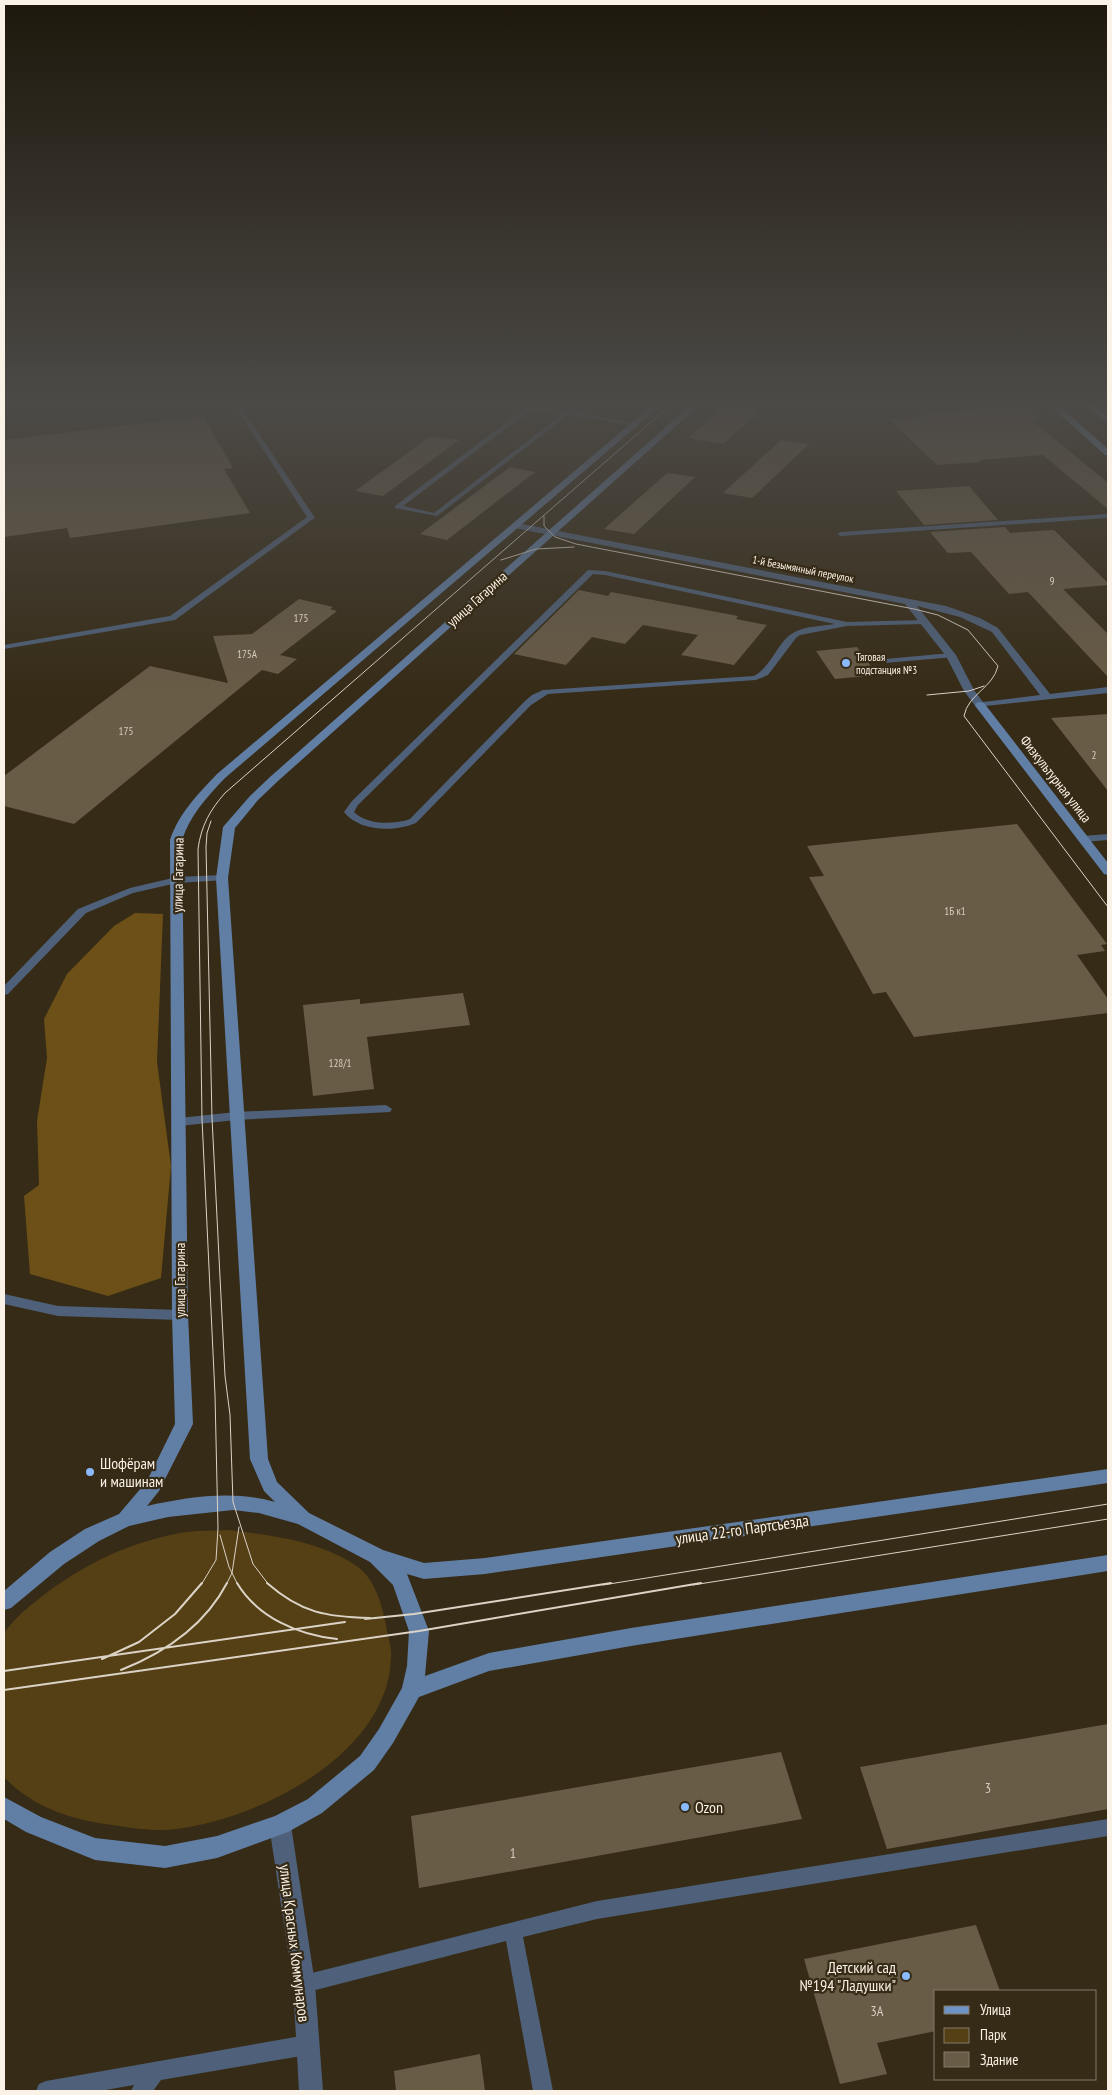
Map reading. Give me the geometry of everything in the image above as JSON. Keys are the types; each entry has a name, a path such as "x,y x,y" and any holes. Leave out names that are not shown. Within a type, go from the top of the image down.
{"main road":[{"name":"улица Гагарина","path":"125,1519 154,1486 184,1424 180,1316 176,840 180,826 190,809 221,776 548,500"},
{"name":"улица Гагарина","path":"303,1518 270,1486 259,1459 222,878 229,827 254,798 589,500"},
{"name":"Физкультурная улица","path":"980,705 1108,872"},
{"name":"улица 22-го Партсъезда","path":"377,1556 424,1571 485,1566 1108,1476"},
{"path":"4,1602 57,1558 92,1535 125,1519 168,1509 233,1502 259,1505 303,1518 377,1556 401,1580 419,1631 417,1666 412,1690 386,1736 367,1764 315,1806 280,1825 217,1847 165,1857 95,1849 34,1825 4,1807"},
{"path":"412,1690 498,1660 631,1637 1108,1563"}],"street":[{"name":"1-й Безымянный переулок","path":"517,526 908,601 961,613 995,630 1047,696"},
{"path":"908,601 951,656 969,690 980,705 1108,690"},
{"name":"улица Красных Коммунаров","path":"280,1825 304,1984 310,2091"}],"lane":[{"path":"4,647 172,618 311,518 299,500"},
{"path":"407,500 396,508 436,514 454,500"},
{"path":"841,534 1108,516"},
{"path":"847,624 604,572 591,572 354,803 349,812 351,816 358,820 388,826 406,825 413,821 528,703 546,692 756,678 765,673 793,636 798,633 847,624 924,622"},
{"path":"885,661 951,656"},
{"path":"1083,839 1108,837"},
{"path":"4,992 82,911 130,891 177,880 222,878"},
{"path":"179,1122 236,1116 386,1109"},
{"path":"4,1299 58,1311 180,1316"},
{"path":"304,1984 598,1910 1108,1827"},
{"path":"513,1930 543,2091"},
{"path":"46,2091 307,2045"},
{"path":"141,2091 156,2071"}],"green space":[{"path":"228,1530 279,1537 312,1545 344,1558 358,1567 370,1580 384,1614 391,1658 384,1692 368,1724 344,1752 314,1776 280,1796 245,1812 209,1823 176,1829 144,1829 82,1820 40,1804 15,1787 4,1777 4,1633 8,1627 25,1610 49,1591 81,1570 114,1553 148,1541 191,1531"}],"shaded area":[{"path":"135,913 163,914 157,1062 171,1166 161,1278 108,1296 30,1274 24,1196 39,1185 37,1121 47,1058 44,1019 67,974 114,926"}],"building":[{"path":"4,500 242,500 250,513 70,538 67,528 4,537"},
{"path":"466,500 499,500 447,540 420,534"},
{"path":"637,500 671,500 634,534 604,529"},
{"path":"903,500 981,500 998,520 924,525"},
{"path":"1097,500 1108,500 1108,509"},
{"path":"1005,527 1010,533 1054,530 1108,583 1108,585 1063,589 1108,634 1108,677 1028,592 1009,594 971,552 948,553 930,532"},
{"path":"579,590 608,596 611,592 738,616 736,619 767,625 734,665 681,655 698,635 643,625 625,644 592,637 566,665 514,654"},
{"path":"299,599 333,607 330,609 337,611 280,655 297,659 278,674 262,670 74,824 4,806 4,776 150,666 228,683 213,636 252,634"},
{"name":"Тяговая подстанция №3","path":"857,647 877,675 835,679 816,651"},
{"path":"1108,714 1108,791 1051,718"},
{"path":"1017,824 1107,944 1101,945 1105,951 1077,955 1108,999 1108,1013 914,1037 886,992 873,994 809,877 824,876 807,846"},
{"path":"463,993 470,1025 367,1037 374,1089 313,1096 303,1005 360,999 360,1004"},
{"path":"1108,1724 1108,1809 887,1849 860,1767"},
{"path":"781,1752 802,1819 419,1888 411,1816"},
{"path":"976,1925 1000,1990 934,1990 934,2031 877,2043 887,2074 840,2084 804,1959"},
{"path":"480,2054 485,2091 396,2091 394,2071"}],"tram line":[{"path":"201,1585 216,1560 218,1528 215,1395 202,1119 199,841 211,812 225,793 562,500"},
{"path":"544,516 544,526 555,537 576,544 914,609 938,615 968,630 998,666 991,680 970,702 964,716 1108,907"},
{"path":"501,560 536,549 574,547"},
{"path":"927,695 969,691 984,686"},
{"path":"211,821 207,833 206,847 212,1118 225,1376 230,1415 233,1502 253,1564 268,1584"},
{"path":"603,1585 1108,1504"},
{"path":"693,1585 1108,1519"},
{"path":"232,1573 239,1527"},
{"path":"220,1535 232,1573"},
{"path":"227,1583 232,1573"},
{"path":"232,1573 237,1583"},
{"path":"109,1656 139,1642 175,1614 202,1583"},
{"path":"165,1648 195,1625 218,1598 227,1583"},
{"path":"237,1583 256,1606 281,1623 295,1629"},
{"path":"365,1619 414,1614 611,1583"},
{"path":"4,1690 419,1631 701,1583"},
{"path":"268,1584 291,1601 303,1607 327,1614 370,1618"},
{"path":"295,1629 345,1622"},
{"path":"165,1648 295,1629"},
{"path":"295,1629 337,1639"},
{"path":"109,1656 165,1648"},
{"path":"121,1670 165,1648"},
{"path":"4,1671 109,1656"},
{"path":"102,1659 109,1656"}],"place":[{"name":"Тяговая подстанция №3","path":"846,663"},
{"name":"Шофёрам и машинам","path":"90,1472"},
{"name":"Ozon","path":"685,1807"},
{"name":"Детский сад №194 \"Ладушки\"","path":"906,1976"}]}
